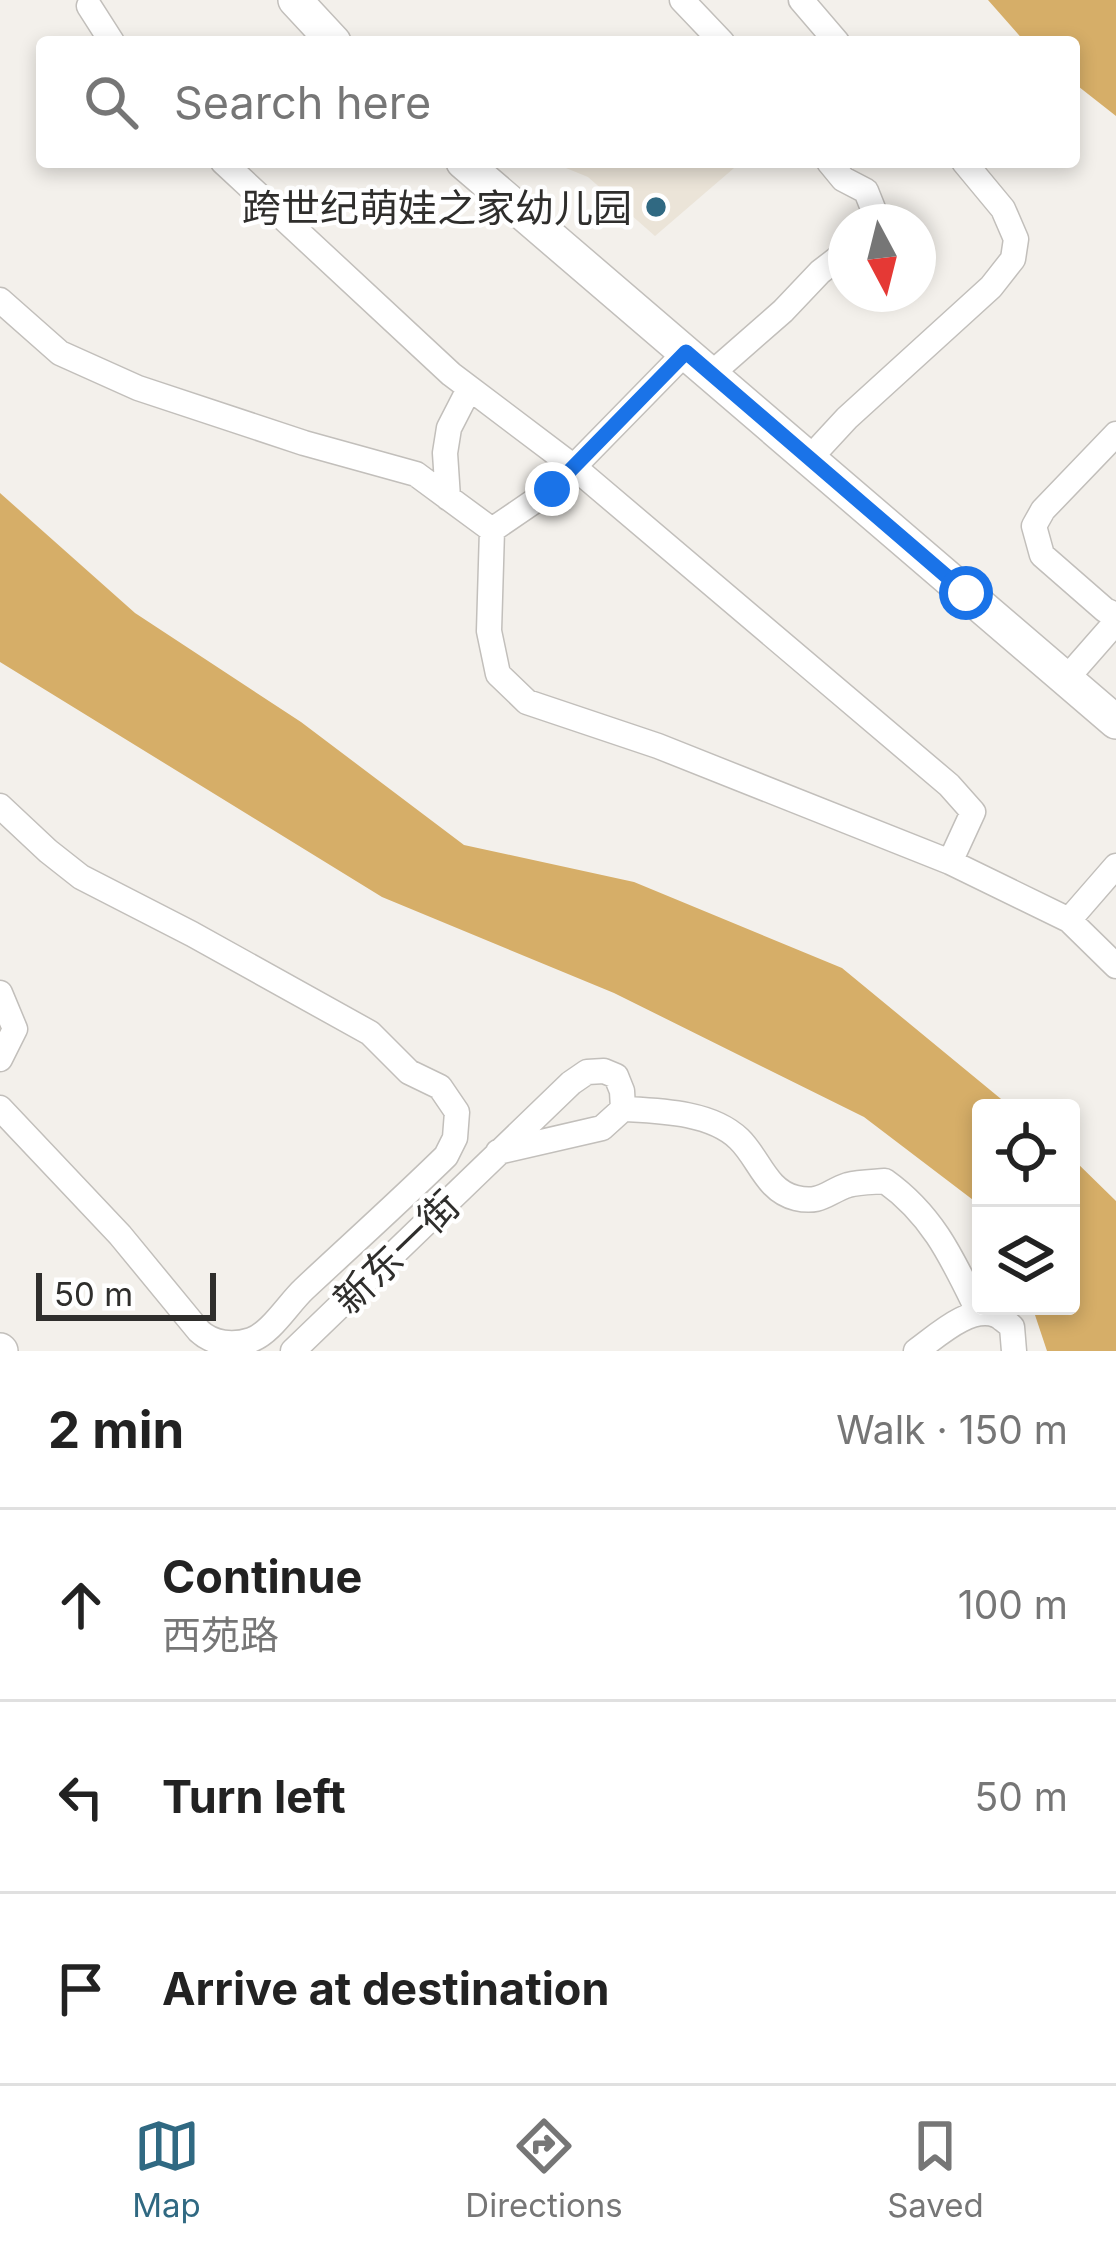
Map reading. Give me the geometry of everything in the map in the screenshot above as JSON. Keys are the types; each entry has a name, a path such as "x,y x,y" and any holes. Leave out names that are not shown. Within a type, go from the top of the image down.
{"main road":[{"path":"295,0 328,36"},
{"path":"471,168 1116,722"}],"street":[{"path":"682,0 716,36"},
{"path":"801,0 832,36"},
{"path":"89,6 108,36"},
{"path":"230,168 469,388 574,467 950,785 973,812 950,862"},
{"path":"835,168 843,179 866,191 871,204"},
{"path":"810,458 991,286 1013,259 1016,239 1003,209 969,168"},
{"path":"492,530 552,489 698,364 783,311 828,266"},
{"path":"0,300 60,353 119,380 304,443 416,474 492,530"},
{"path":"448,498 448,428 469,388"},
{"path":"1066,679 1116,619 1042,555 1034,526 1043,509 1116,434"},
{"path":"492,530 489,631 499,674 527,702 658,746 950,862 1069,920 1116,966"},
{"path":"0,806 65,865 106,892 370,1033 398,1064 440,1087 457,1112 455,1138 446,1156 261,1334 230,1343 207,1339 199,1331 120,1235 0,1108"},
{"path":"1069,920 1116,866"},
{"path":"0,993 15,1029 0,1060"},
{"name":"新东一街","path":"293,1351 571,1083 587,1072 616,1076 623,1109"},
{"path":"498,1152 602,1128 623,1109 663,1111 717,1124 738,1138 778,1191 797,1198 821,1199 847,1185 885,1180 906,1196 954,1258 972,1298"},
{"path":"916,1351 975,1315"},
{"path":"997,1315 1012,1327 1014,1351"}],"shaded area":[{"path":"988,0 1116,0 1116,116 1080,88 1080,36 1020,36"},
{"name":"跨世纪萌娃之家幼儿园","path":"566,168 734,168 655,236 588,177"},
{"path":"0,493 135,613 301,722 464,845 634,882 842,968 1001,1099 972,1099 972,1199 864,1117 614,993 382,897 0,662"},
{"path":"1080,1166 1116,1201 1116,1351 1047,1351 1035,1315 1080,1315"}],"place":[{"name":"跨世纪萌娃之家幼儿园","path":"656,207"}],"route":[{"path":"552,489 686,352 966,593"}]}
